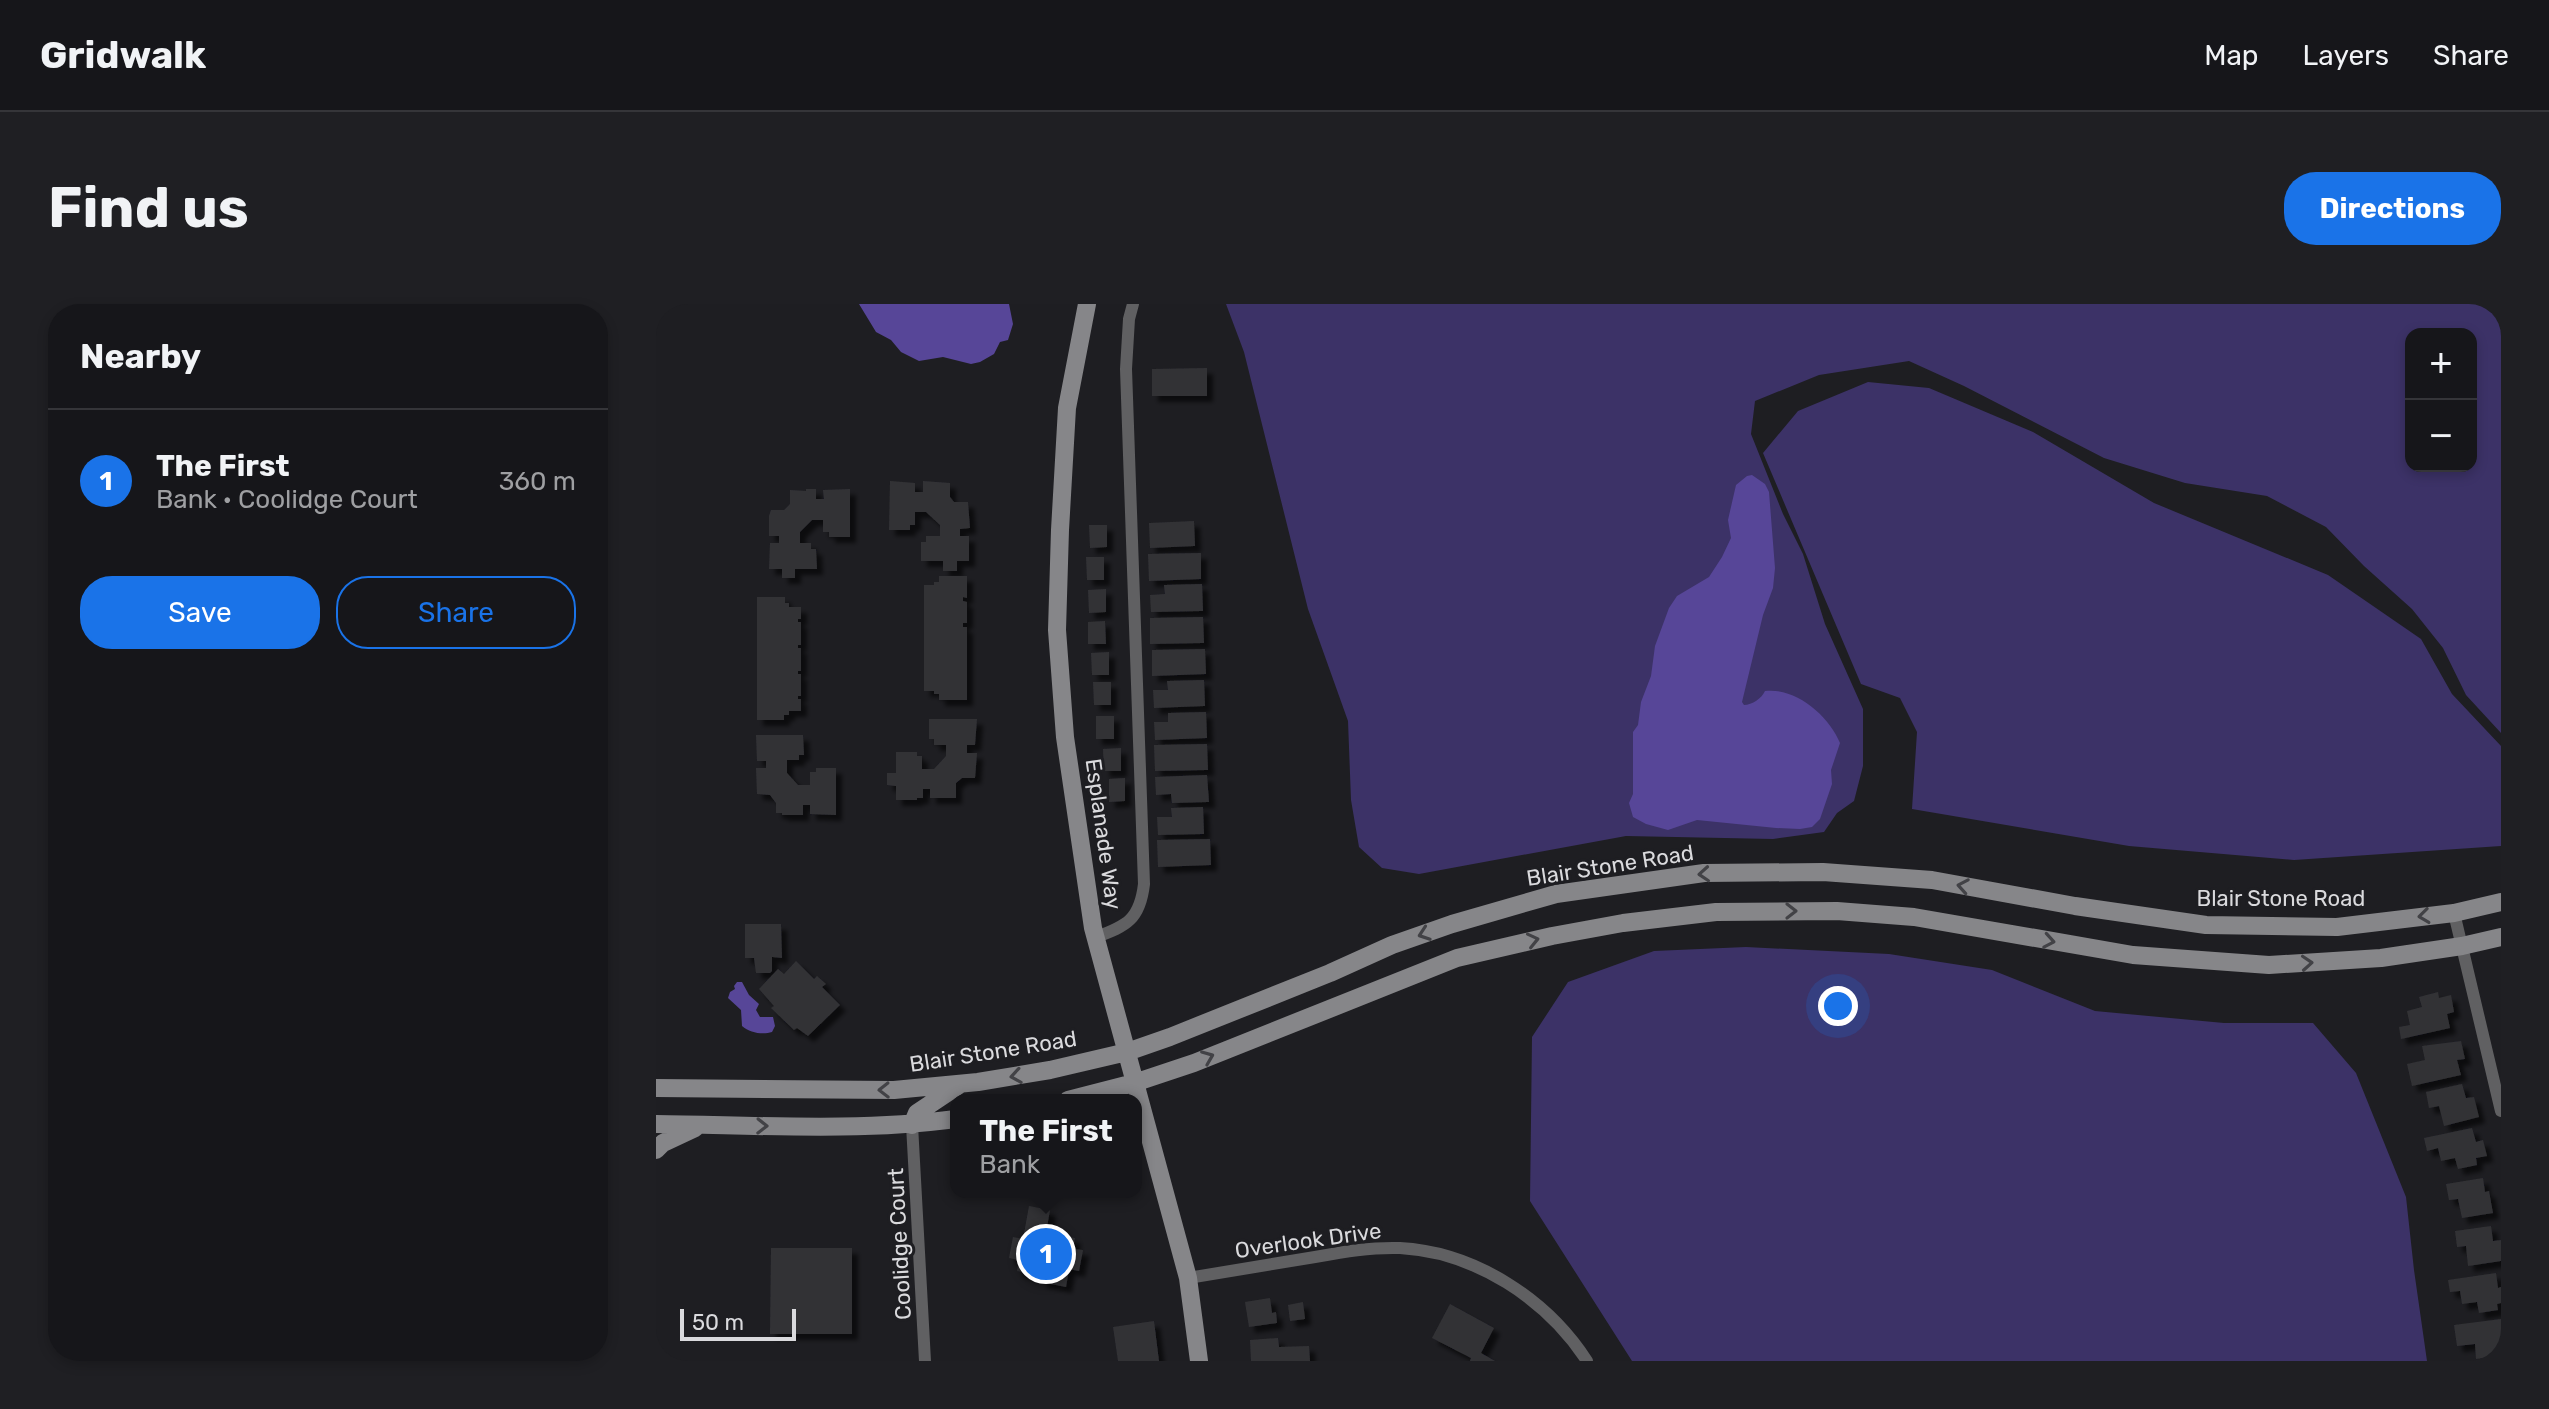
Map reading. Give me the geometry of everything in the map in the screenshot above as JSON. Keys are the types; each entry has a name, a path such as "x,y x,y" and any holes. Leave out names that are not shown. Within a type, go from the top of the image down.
{"street":[{"name":"Esplanade Way","path":"1087,304 1067,408 1057,630 1065,737 1096,937 1137,1094"},
{"path":"1096,937 1119,929 1131,920 1142,900 1144,884 1126,369 1133,304"},
{"name":"Blair Stone Road","path":"656,1088 871,1090 961,1084 1050,1070 1127,1052 1330,973 1392,945 1452,924 1556,894 1704,873 1823,872 1932,880 2075,906 2206,925 2337,927 2454,913 2501,902"},
{"path":"1091,1094 1194,1063 1457,958 1623,923 1716,912 1837,911 1914,917 2133,955 2269,965 2381,958 2501,937"},
{"path":"2454,913 2501,1111"},
{"path":"912,1125 917,1113 961,1084"},
{"name":"Esplanade Way","path":"1142,1112 1188,1278 1199,1361"},
{"path":"656,1124 912,1125 950,1120"},
{"path":"656,1150 681,1133 706,1124"},
{"name":"Coolidge Court","path":"912,1125 925,1361"},
{"name":"Overlook Drive","path":"1188,1278 1364,1249 1422,1250 1457,1260 1510,1284 1539,1305 1571,1337 1587,1361"}],"shaded area":[{"path":"859,304 1009,304 1013,324 1008,340 1000,342 994,354 980,362 971,364 943,357 919,361 901,352 891,340 876,332"},
{"path":"1226,304 2501,304 2501,733 2466,695 2443,648 2412,609 2326,527 2267,496 2185,483 2104,458 1909,361 1819,375 1755,401 1751,434 1783,514 1803,554 1825,624 1863,709 1863,766 1854,801 1837,813 1824,832 1773,839 1626,836 1419,874 1382,868 1359,847 1351,800 1348,721 1308,609 1244,352"},
{"path":"1868,382 1929,388 2033,432 2154,503 2328,575 2421,639 2452,694 2501,746 2501,846 2294,860 2129,846 1912,809 1917,732 1900,698 1861,684 1763,453 1798,411"},
{"path":"1752,475 1765,484 1769,492 1775,568 1773,588 1763,615 1742,702 1744,705 1750,704 1765,691 1777,691 1799,699 1820,714 1840,743 1831,770 1832,784 1820,819 1812,827 1776,828 1697,820 1668,830 1633,817 1629,803 1633,794 1633,732 1638,725 1641,702 1651,676 1655,646 1669,608 1677,596 1709,577 1722,557 1731,538 1728,520 1736,485"},
{"path":"1746,947 1889,954 1992,970 2095,1011 2224,1023 2313,1023 2356,1073 2406,1197 2427,1361 1632,1361 1530,1201 1532,1037 1568,982 1654,951"},
{"path":"737,982 742,982 749,995 759,1004 756,1010 760,1017 773,1017 775,1026 772,1032 757,1033 742,1026 741,1010 728,998"}],"building":[{"path":"1207,368 1207,396 1152,396 1152,369"},
{"path":"890,481 915,483 915,492 923,492 923,481 950,483 950,497 954,502 968,502 970,528 960,529 960,536 969,536 969,561 957,561 957,571 943,571 943,561 921,561 921,542 926,542 926,536 940,536 940,525 926,512 915,512 915,525 910,525 910,530 889,530"},
{"path":"816,489 816,499 824,499 823,490 850,489 850,537 829,537 829,532 823,532 823,520 812,520 800,532 800,543 811,543 811,549 816,549 817,569 795,569 795,578 782,578 782,569 769,569 770,543 779,543 779,536 769,536 769,516 771,510 784,510 790,504 790,490"},
{"path":"1194,521 1195,546 1150,548 1149,523"},
{"path":"1089,525 1107,525 1107,547 1090,548"},
{"path":"1201,553 1201,579 1149,581 1148,554"},
{"path":"1086,557 1104,557 1104,580 1087,580"},
{"path":"939,576 967,576 967,598 963,597 963,601 967,602 967,623 963,623 963,627 967,627 967,700 939,700 939,694 934,694 934,691 924,691 924,585 939,582"},
{"path":"1202,584 1203,611 1151,612 1150,595 1165,594 1164,585"},
{"path":"1106,589 1106,612 1089,613 1088,590"},
{"path":"757,597 785,597 789,607 801,607 798,622 801,622 801,645 798,648 801,648 801,671 798,674 801,674 801,696 798,699 801,699 801,711 789,711 789,715 784,715 784,720 757,720"},
{"path":"1203,617 1204,643 1150,644 1150,618"},
{"path":"1105,621 1106,644 1088,644 1088,622"},
{"path":"1205,649 1206,674 1152,676 1152,650"},
{"path":"1109,652 1109,675 1092,675 1091,653"},
{"path":"1204,680 1205,706 1154,708 1153,690 1168,690 1167,681"},
{"path":"1093,682 1111,682 1111,705 1094,705"},
{"path":"1206,712 1207,738 1155,740 1154,722 1168,722 1168,713"},
{"path":"1096,716 1114,716 1114,739 1096,739"},
{"path":"929,719 977,719 975,745 967,745 967,753 977,753 975,778 962,778 956,783 956,798 930,798 930,789 923,789 923,798 896,800 896,786 887,785 887,773 896,773 896,752 917,752 917,756 922,756 922,769 934,769 946,756 946,745 934,745 934,739 929,739"},
{"path":"756,735 803,735 804,755 799,755 799,760 787,760 787,773 798,785 810,785 810,772 816,772 816,768 836,768 836,815 810,814 810,805 803,805 803,815 782,815 776,813 776,803 770,795 757,794 756,768 766,768 766,761 757,761"},
{"path":"1207,744 1208,770 1155,771 1154,745"},
{"path":"1121,748 1121,771 1104,771 1103,749"},
{"path":"1207,775 1209,802 1172,803 1171,794 1156,795 1155,777"},
{"path":"1125,778 1125,801 1109,802 1109,779"},
{"path":"1203,807 1204,834 1158,835 1157,817 1172,817 1171,808"},
{"path":"1210,839 1211,865 1158,867 1157,840"},
{"path":"745,924 781,924 782,958 772,957 770,973 756,973 754,958 745,958"},
{"path":"796,961 814,979 817,976 826,984 822,987 840,1005 808,1036 797,1028 794,1030 771,1008 774,1006 759,989 778,969 784,974"},
{"path":"2438,992 2439,998 2451,995 2454,1012 2447,1014 2450,1028 2401,1039 2399,1027 2410,1025 2407,1011 2422,1007 2419,997"},
{"path":"2461,1041 2465,1059 2457,1060 2461,1075 2412,1086 2407,1064 2425,1060 2422,1046"},
{"path":"2462,1084 2466,1098 2474,1097 2479,1117 2444,1126 2439,1106 2429,1108 2426,1092"},
{"path":"2472,1128 2476,1142 2483,1140 2487,1156 2476,1158 2477,1165 2458,1169 2455,1158 2441,1161 2438,1148 2427,1151 2424,1138"},
{"path":"2483,1178 2493,1213 2462,1218 2458,1199 2449,1200 2446,1184"},
{"path":"1029,1206 1050,1210 1046,1233 1075,1238 1073,1249 1083,1250 1079,1271 1069,1269 1066,1287 1041,1282 1042,1276 1017,1271 1019,1260 1009,1258 1013,1237 1023,1239"},
{"path":"2491,1226 2493,1241 2501,1240 2501,1261 2468,1266 2466,1246 2457,1247 2455,1231"},
{"path":"771,1248 852,1248 852,1334 770,1334"},
{"path":"2496,1273 2498,1288 2501,1287 2498,1310 2479,1313 2477,1302 2462,1304 2460,1291 2450,1292 2448,1280"},
{"path":"1270,1298 1277,1323 1249,1327 1245,1302"},
{"path":"1303,1302 1305,1319 1290,1321 1288,1305"},
{"path":"1450,1304 1494,1328 1481,1353 1495,1361 1470,1361 1471,1358 1432,1338"},
{"path":"2501,1319 2501,1352 2476,1359 2475,1344 2457,1346 2454,1325"},
{"path":"1154,1321 1159,1361 1118,1361 1113,1327"},
{"path":"1278,1338 1279,1347 1309,1346 1310,1361 1251,1361 1250,1340"}],"place":[{"name":"The First","path":"1046,1254"}]}
